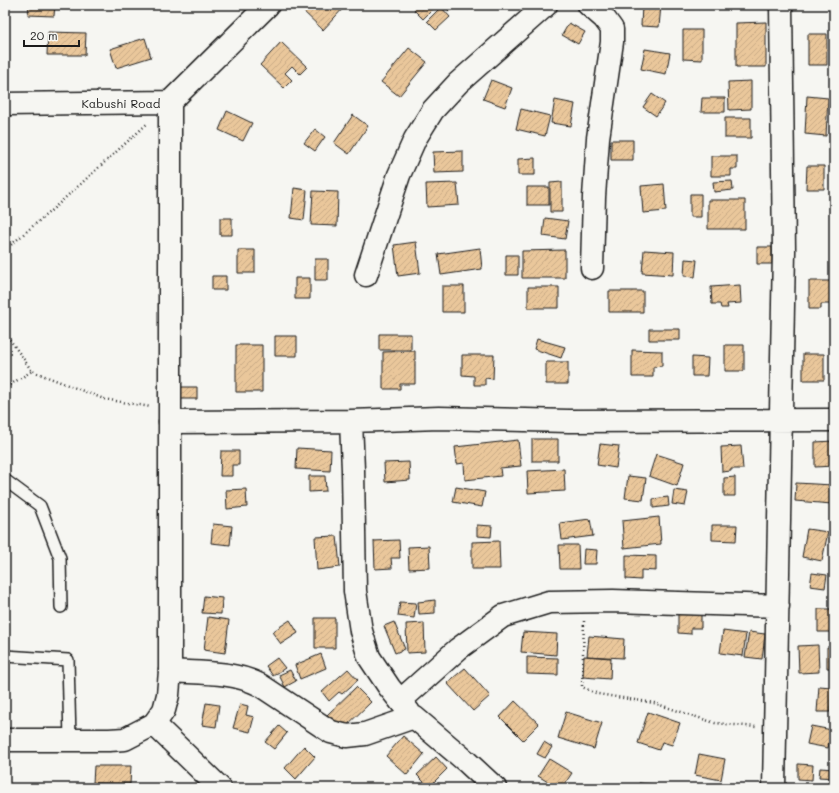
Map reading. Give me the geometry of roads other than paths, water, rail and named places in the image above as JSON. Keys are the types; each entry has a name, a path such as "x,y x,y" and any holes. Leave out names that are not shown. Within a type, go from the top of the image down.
{"street":[{"name":"Kabushi Road","path":"5,104 170,102 268,5"},
{"path":"366,275 399,175 415,139 433,110 458,83 546,5"},
{"path":"589,5 604,18 612,28 612,42 598,138 594,197 592,268"},
{"path":"774,788 784,250 782,5"},
{"path":"5,740 125,739 154,724 164,710 168,695 170,671 170,102"},
{"path":"170,416 351,421 439,418 569,421 834,420"},
{"path":"351,421 355,591 360,631 369,657 389,687 414,717 467,762 494,788"},
{"path":"400,701 458,649 503,616 549,602 584,601 778,606"},
{"path":"170,671 236,676 249,680 331,732 347,736 365,734 414,717"},
{"path":"154,724 220,788"}],"lane":[{"path":"5,480 40,506 60,558 61,607"},
{"path":"5,656 68,660 70,740"}]}
